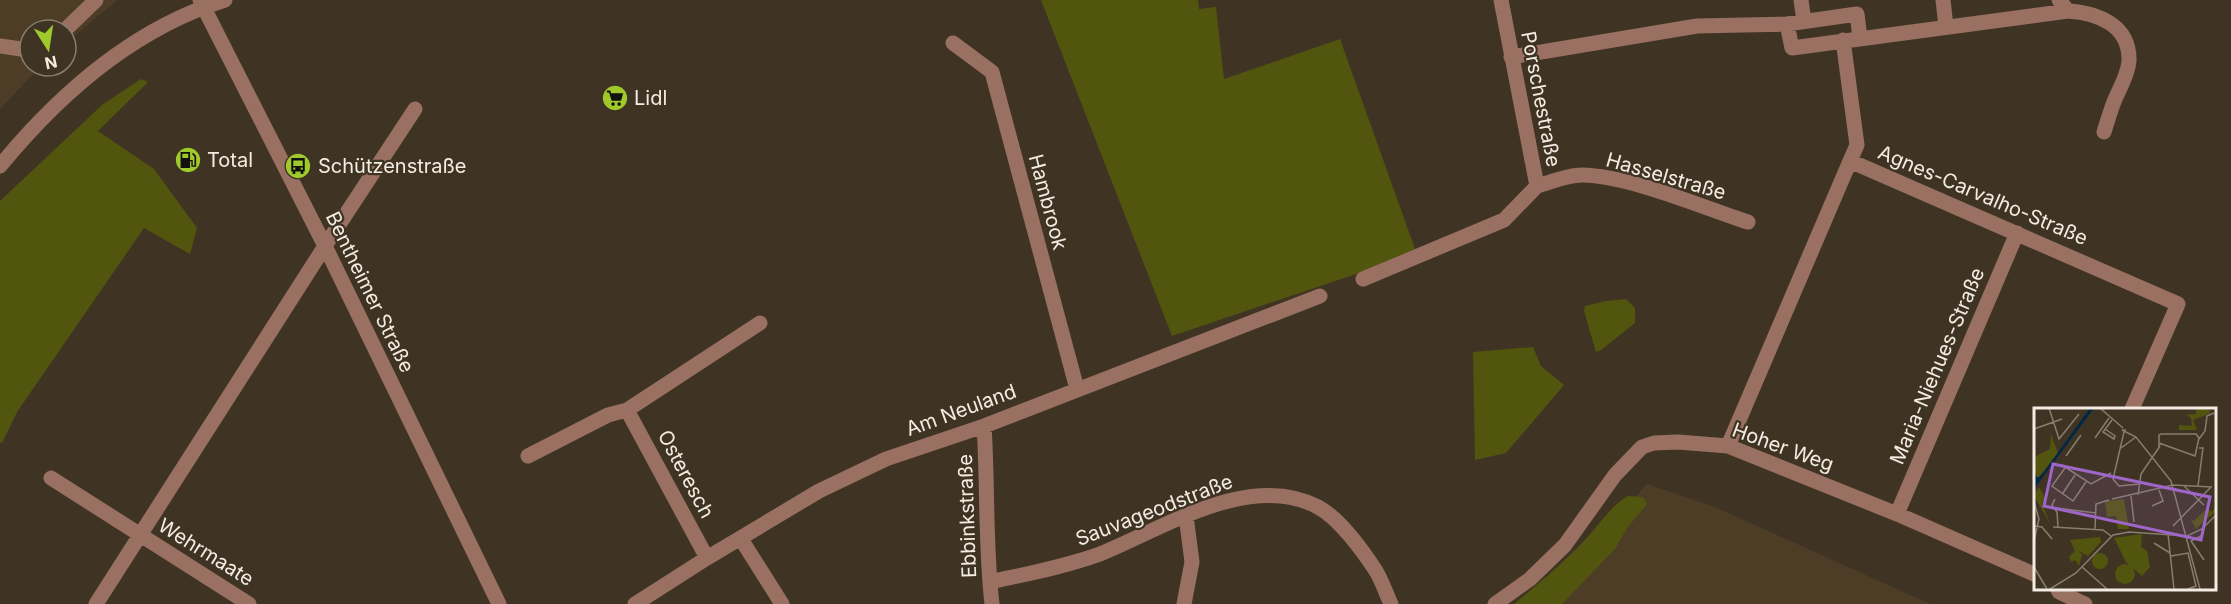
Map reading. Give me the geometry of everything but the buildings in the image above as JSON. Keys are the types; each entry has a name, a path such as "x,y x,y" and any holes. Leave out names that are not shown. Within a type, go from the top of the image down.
{"street":[{"path":"77,18 96,0"},
{"path":"0,166 60,99 114,57 202,3 225,0"},
{"name":"Porschestraße","path":"1363,279 1504,220 1537,186 1501,0"},
{"path":"1801,0 1804,21"},
{"path":"1943,0 1946,27"},
{"name":"Bentheimer Straße","path":"202,3 325,246 500,604"},
{"path":"1788,24 1792,48 1946,27 2063,5 2089,12 2106,20 2117,29 2126,44 2129,62 2104,132"},
{"path":"1511,57 1697,26 1788,24 1857,14 1860,38"},
{"path":"1843,40 1857,145 1850,160"},
{"name":"Hambrook","path":"953,43 992,72 1077,389"},
{"path":"0,46 18,49"},
{"path":"96,604 415,109"},
{"name":"Agnes-Carvalho-Straße","path":"1728,446 1850,160 2178,304 2132,408"},
{"name":"Hasselstraße","path":"1537,186 1581,175 1606,178 1646,188 1748,222"},
{"name":"Maria-Niehues-Straße","path":"1897,514 2017,233"},
{"name":"Am Neuland","path":"635,604 819,491 886,459 984,426 1320,296"},
{"path":"528,456 608,416 627,410 760,323"},
{"name":"Osteresch","path":"627,410 707,558"},
{"name":"Ebbinkstraße","path":"984,426 992,604"},
{"name":"Hoher Weg","path":"1496,604 1530,579 1565,545 1615,475 1641,447 1654,443 1678,442 1728,446 1897,514 2034,574"},
{"name":"Wehrmaate","path":"51,478 249,604"},
{"name":"Sauvageodstraße","path":"990,582 1079,561 1186,516 1246,497 1269,494 1303,501 1320,508 1338,524 1377,572 1391,604"},
{"path":"1184,604 1192,562 1186,516"},
{"path":"741,539 782,604"},
{"path":"2058,589 2059,592 2085,604"}],"shaded area":[{"path":"0,0 117,0 78,33 78,18 18,18 18,78 30,78 0,109"},
{"path":"1041,0 1198,0 1199,9 1216,7 1224,79 1340,39 1415,249 1362,272 1172,336"},
{"path":"141,79 148,82 98,131 154,169 197,228 190,254 144,228 17,412 2,443 0,442 0,201 102,105"},
{"path":"1626,299 1635,308 1635,323 1596,352 1584,311 1585,306"},
{"path":"1533,347 1541,366 1564,385 1506,453 1475,460 1473,352"},
{"path":"1647,484 1715,507 1930,604 1537,604 1544,600"},
{"path":"1628,496 1643,497 1647,504 1627,528 1615,549 1562,604 1514,604 1566,559 1609,511"}],"place":[{"name":"Lidl","path":"615,98"},
{"name":"Total","path":"188,160"},
{"name":"Schützenstraße","path":"298,166"}]}
